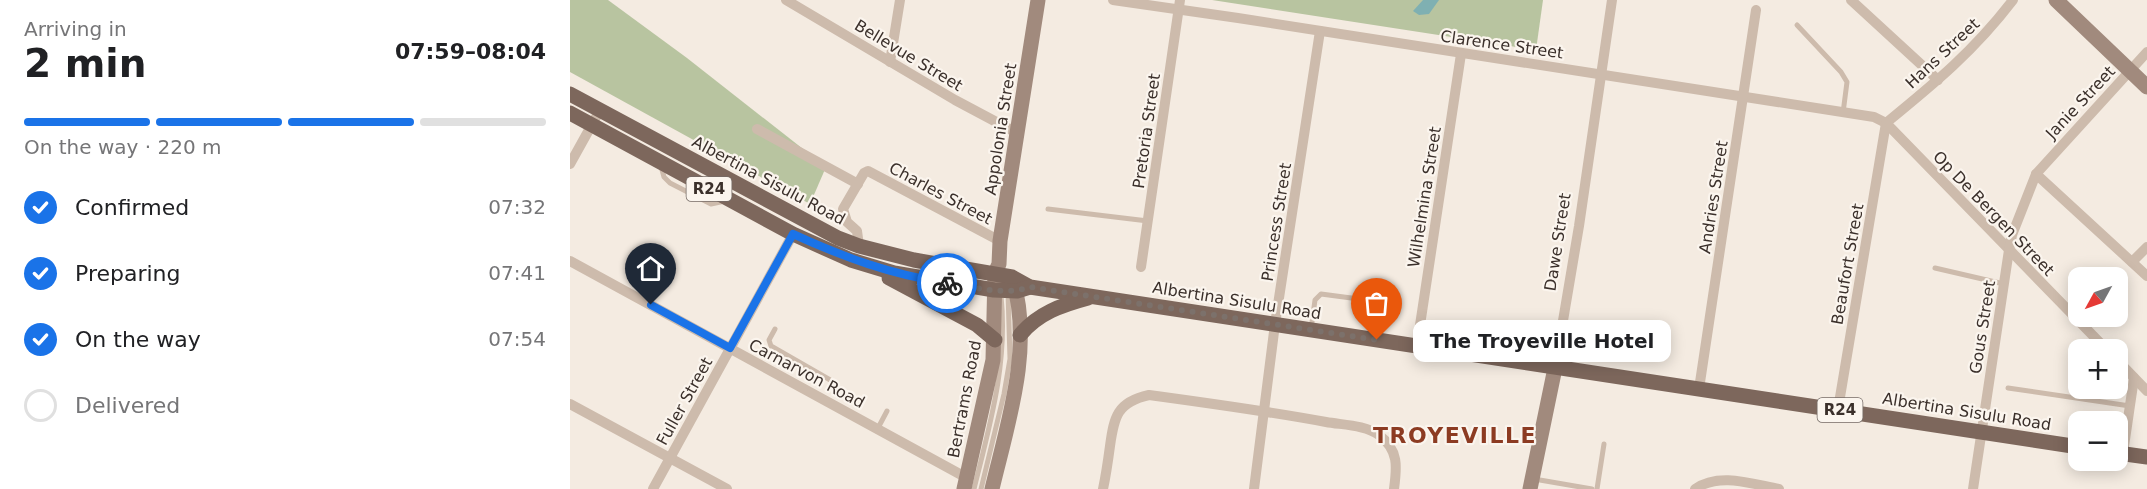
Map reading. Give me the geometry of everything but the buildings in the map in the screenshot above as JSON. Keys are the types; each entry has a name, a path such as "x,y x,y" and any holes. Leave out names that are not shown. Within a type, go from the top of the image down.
{"main road":[{"name":"Appolonia Street","path":"1006,281 1000,241 1038,0"},
{"path":"2056,0 2147,87"},
{"name":"Albertina Sisulu Road","path":"570,94 815,227 855,253 894,273 1006,281 1555,368 2068,445"},
{"name":"Albertina Sisulu Road","path":"570,113 793,234 855,253"},
{"path":"855,253 977,325 995,340"},
{"path":"992,489 1013,398 1020,335 1006,281"},
{"name":"Bertrams Road","path":"968,485 990,377 1006,281"},
{"path":"1020,335 1033,321 1048,311 1094,296"},
{"name":"Dawe Street","path":"1531,484 1555,368"},
{"path":"2128,454 2147,457"}],"street":[{"name":"Bellevue Street","path":"786,0 955,100 1017,133"},
{"path":"890,62 900,0"},
{"name":"Clarence Street","path":"1113,0 1179,5 1461,54 1874,117 1886,123"},
{"name":"Dawe Street","path":"1555,368 1612,0"},
{"path":"1851,0 1938,80"},
{"name":"Hans Street","path":"1886,123 1967,54 2013,0"},
{"name":"Pretoria Street","path":"1141,267 1179,5"},
{"name":"Andries Street","path":"1699,389 1756,10"},
{"name":"Princess Street","path":"1254,489 1275,324 1320,31"},
{"name":"Janie Street","path":"2036,174 2147,52"},
{"name":"Wilhelmina Street","path":"1417,345 1461,54"},
{"path":"570,164 600,110"},
{"name":"Op De Bergen Street","path":"1886,123 2095,339"},
{"name":"Beaufort Street","path":"1838,410 1886,123"},
{"path":"758,129 858,184 843,209 847,222 856,231 855,253"},
{"name":"Charles Street","path":"858,184 864,173 868,171 1000,241"},
{"path":"2036,174 2147,276"},
{"name":"Gous Street","path":"1973,489 2012,235 2036,174"},
{"name":"Fuller Street","path":"653,489 793,234"},
{"path":"2132,262 2147,247"},
{"name":"Carnarvon Road","path":"570,261 878,428 968,485"},
{"path":"2128,372 2147,391"},
{"path":"2128,416 2134,378"},
{"path":"1104,489 1113,422 1121,408 1138,397 1149,395 1265,411 1372,430 1389,444 1394,455 1397,465 1394,489"},
{"path":"570,404 727,489"},
{"path":"1696,488 1711,481 1725,480 1779,489"}],"lane":[{"path":"1797,25 1841,72 1847,82 1843,112"},
{"path":"1048,208 1148,221"},
{"path":"1935,268 2004,284"},
{"path":"968,485 1000,376 1006,281"},
{"path":"981,489 1010,359 1006,281"},
{"path":"1311,329 1315,300 1321,294 1374,301 1382,311 1377,340"},
{"path":"775,329 769,340 771,346 832,381"},
{"path":"2008,388 2130,406"},
{"path":"878,428 887,411"},
{"path":"1597,489 1604,444"},
{"path":"1531,484 1592,489"}],"green space":[{"path":"570,0 608,0 687,58 826,167 810,204 570,72"},
{"path":"1212,0 1543,0 1536,50"}],"water":[{"path":"1423,0 1439,0 1429,14 1419,15 1413,11"}],"way so far":[{"path":"947,283 994,290 1017,291 1030,287 1377,340"}],"place":[{"name":"The Troyeville Hotel","path":"1377,340"}],"district":[{"name":"TROYEVILLE","path":"1455,435"}],"route":[{"path":"651,305 730,348 793,234 851,260 894,273 947,283"}]}
